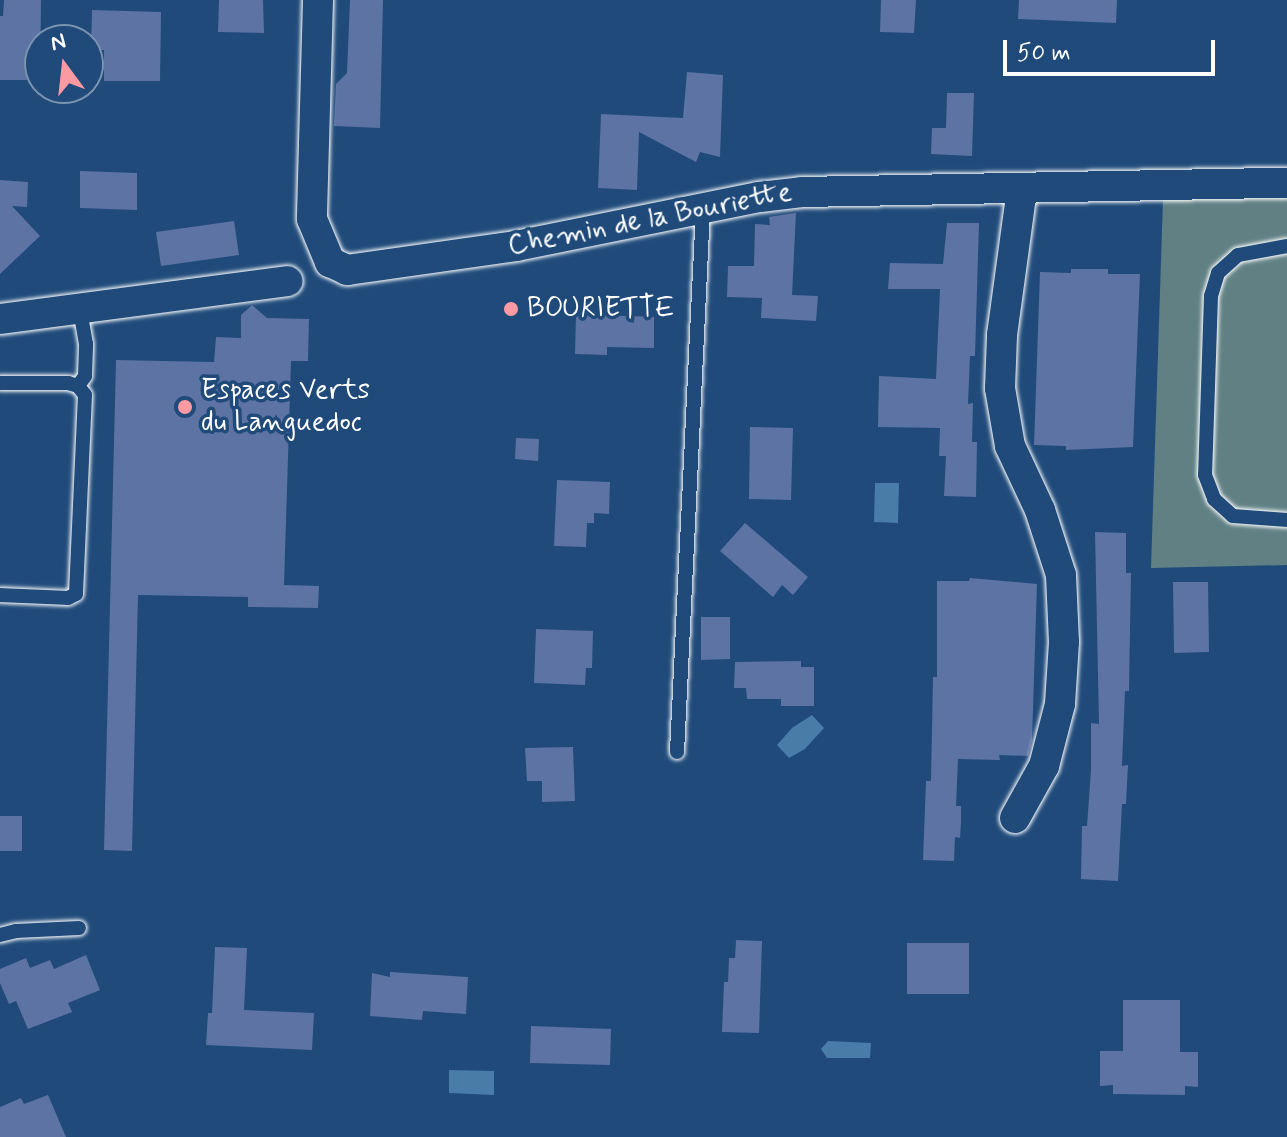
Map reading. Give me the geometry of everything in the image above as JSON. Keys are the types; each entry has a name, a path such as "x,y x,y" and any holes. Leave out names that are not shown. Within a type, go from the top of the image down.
{"street":[{"name":"Chemin de la Bouriette","path":"318,0 312,219 330,262 347,270 516,246 703,208 802,192 1287,183"},
{"path":"1015,818 1044,766 1060,704 1064,642 1061,575 1040,510 1010,446 1000,388 1002,335 1022,189"},
{"path":"0,319 288,281"}],"lane":[{"path":"677,752 703,208"},
{"path":"1287,246 1238,255 1218,273 1211,296 1205,475 1214,499 1233,516 1287,520"},
{"path":"78,386 85,376 86,344 80,309"},
{"path":"0,383 78,386 85,395 76,594 68,598 0,595"},
{"path":"0,935 16,931 79,928"}],"green space":[{"path":"1287,196 1287,565 1151,568 1163,199"}],"water":[{"path":"875,483 899,483 898,523 874,522"},
{"path":"812,715 824,728 805,749 789,758 777,745 792,728"},
{"path":"828,1041 871,1043 870,1058 827,1058 821,1049"},
{"path":"449,1070 494,1071 494,1095 449,1093"}],"building":[{"path":"4,0 41,0 41,24 24,24 24,80 0,80 0,16 3,16"},
{"path":"219,0 263,0 264,33 218,32"},
{"path":"350,0 383,0 380,128 334,126 336,84 347,73"},
{"path":"881,0 916,0 914,33 880,32"},
{"path":"1019,0 1117,0 1116,23 1018,19"},
{"path":"92,10 161,12 160,81 104,81 104,24 92,24"},
{"path":"687,72 723,75 720,157 700,152 696,162 639,132 637,190 598,188 601,114 683,118"},
{"path":"947,93 974,93 972,156 931,154 932,128 946,128"},
{"path":"80,171 137,173 137,210 80,208"},
{"path":"0,180 28,182 27,207 12,206 40,236 0,274"},
{"path":"796,213 792,295 818,296 816,321 761,318 762,298 727,297 728,266 754,266 755,224 770,225 769,217"},
{"path":"234,221 239,255 161,266 156,232"},
{"path":"947,223 979,223 975,356 970,356 968,404 973,403 972,442 977,442 976,497 944,496 946,456 939,456 940,428 878,427 879,376 936,379 940,289 888,289 890,263 943,264"},
{"path":"1071,269 1108,269 1108,274 1140,274 1133,447 1066,450 1066,446 1034,445 1040,272 1071,273"},
{"path":"252,305 267,318 309,319 308,361 291,361 284,585 319,586 318,608 248,607 248,597 138,595 132,851 104,850 116,360 214,362 216,337 241,338 241,315"},
{"path":"576,314 654,317 654,348 607,347 607,355 575,354"},
{"path":"750,427 793,428 791,500 749,499"},
{"path":"516,438 539,439 538,461 515,459"},
{"path":"557,480 610,482 609,514 594,513 594,523 587,523 586,547 554,546"},
{"path":"745,523 808,577 793,595 782,585 773,597 720,551"},
{"path":"1095,532 1126,533 1126,573 1131,573 1129,691 1125,691 1122,766 1128,765 1126,804 1122,804 1118,881 1081,879 1082,826 1087,826 1091,770 1091,723 1099,724"},
{"path":"970,578 1037,584 1032,740 1028,756 999,755 1000,760 958,759 956,806 961,806 961,822 960,838 955,837 954,861 923,860 926,781 931,781 933,677 937,677 937,581 969,581"},
{"path":"1173,582 1208,582 1209,652 1174,653"},
{"path":"701,617 730,617 730,659 701,660"},
{"path":"536,629 593,631 592,668 586,668 585,685 534,683"},
{"path":"801,661 801,667 814,667 814,706 781,706 781,699 747,699 746,688 734,688 735,662"},
{"path":"573,747 575,801 542,802 542,781 527,781 525,748"},
{"path":"0,816 22,816 22,851 0,851"},
{"path":"736,940 762,941 759,1033 722,1032 724,982 728,982 729,958 735,958"},
{"path":"907,943 969,943 969,994 907,994"},
{"path":"215,947 247,948 244,1010 314,1013 312,1050 206,1045 208,1013 212,1013"},
{"path":"86,955 100,990 68,1003 72,1012 28,1029 16,1001 9,1004 0,983 0,969 26,958 30,968 50,960 54,969"},
{"path":"390,972 468,977 466,1014 423,1011 422,1020 370,1016 372,973 390,977"},
{"path":"1123,1000 1180,1000 1180,1052 1198,1052 1198,1087 1185,1086 1185,1095 1113,1094 1113,1085 1100,1086 1100,1051 1123,1051"},
{"path":"531,1026 611,1029 610,1065 530,1063"},
{"path":"48,1095 66,1137 0,1137 0,1107 21,1098 24,1104"}],"place":[{"name":"BOURIETTE","path":"511,309"},
{"name":"Espaces Verts du Languedoc","path":"185,407"}]}
